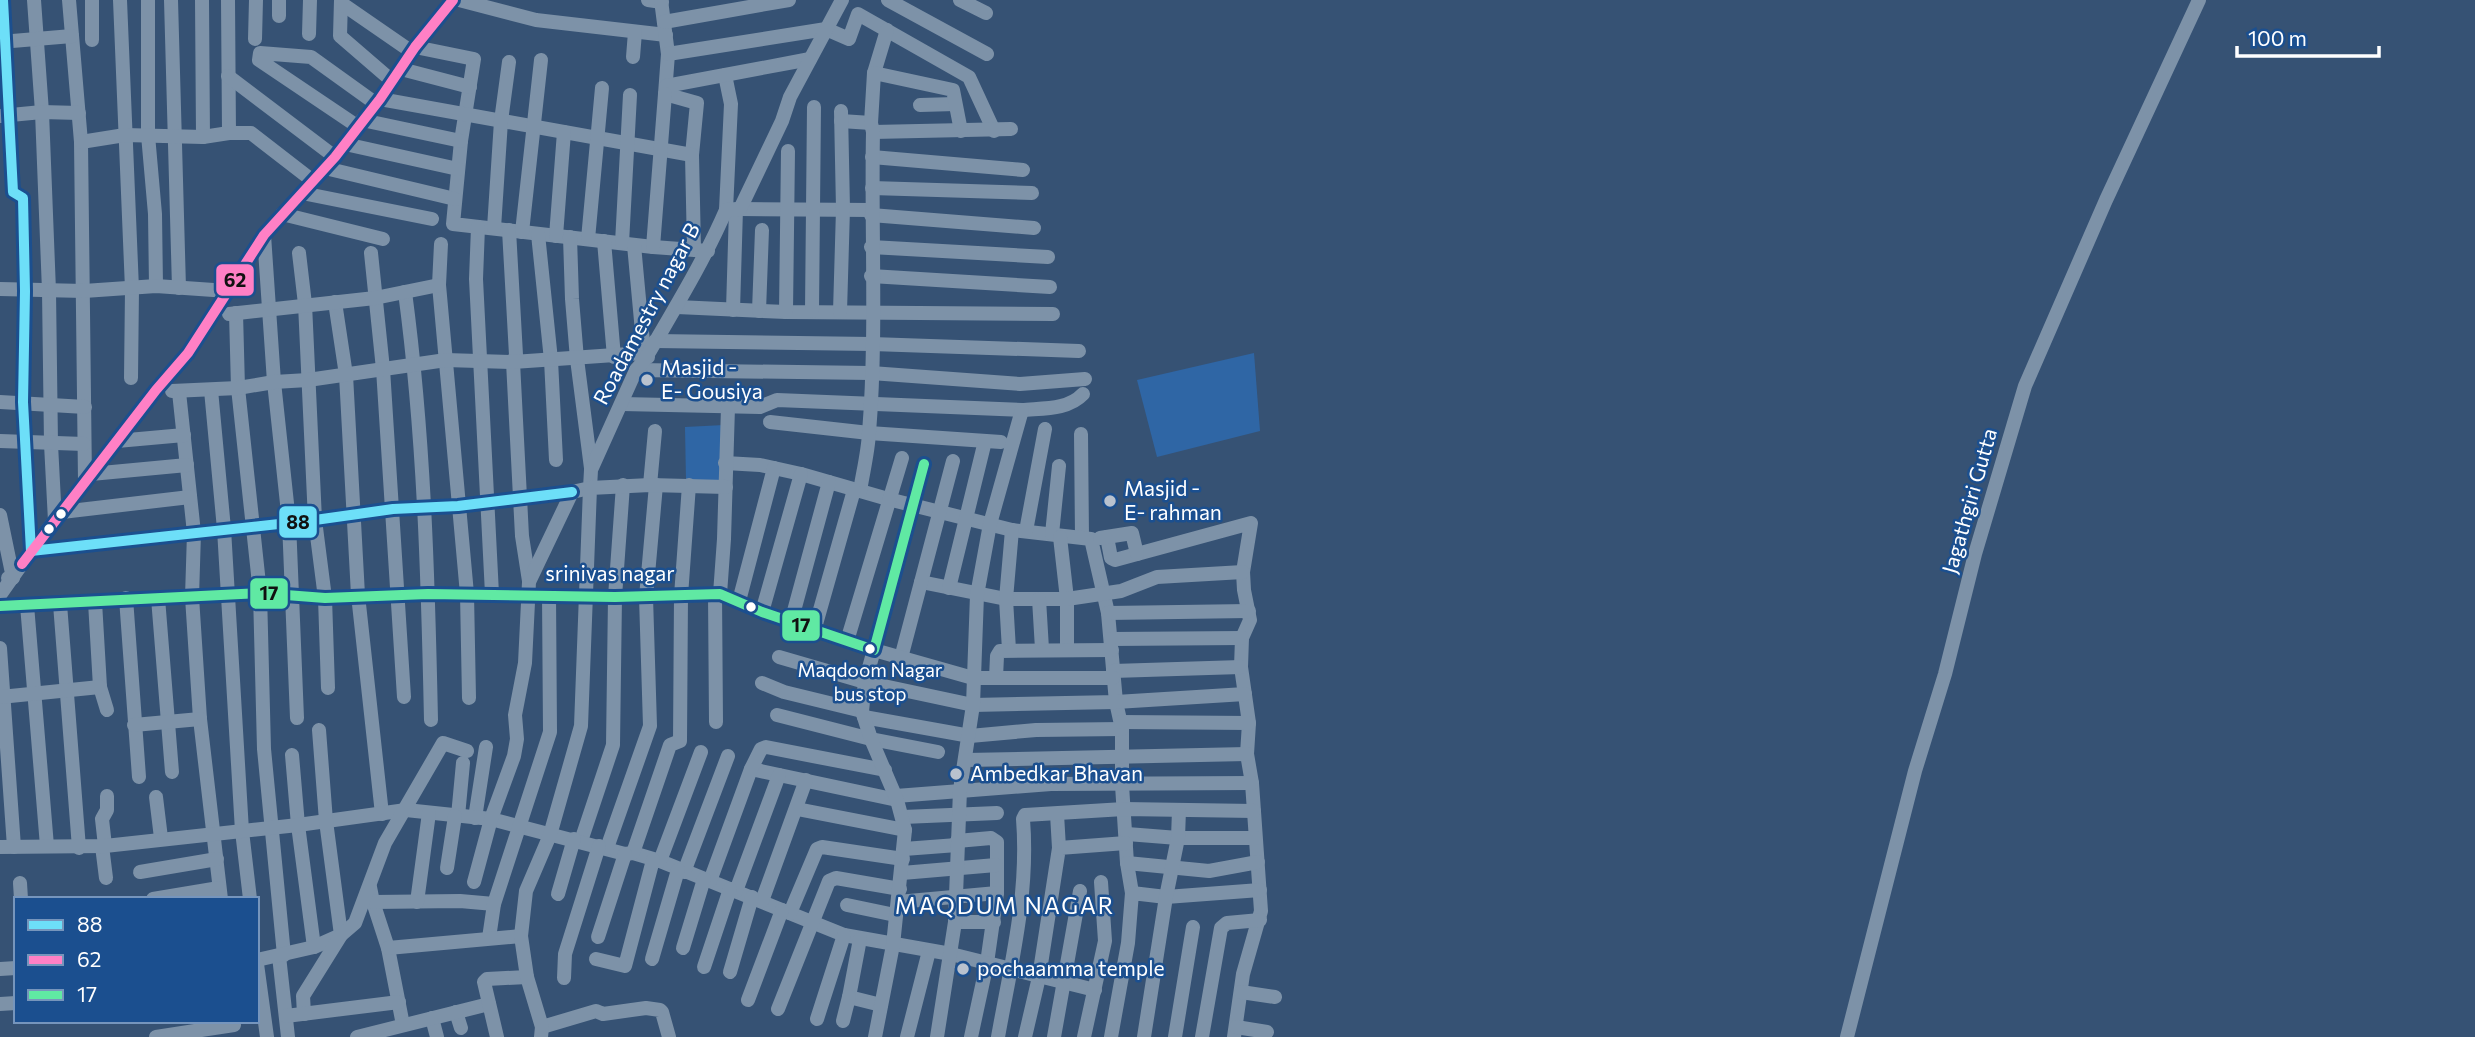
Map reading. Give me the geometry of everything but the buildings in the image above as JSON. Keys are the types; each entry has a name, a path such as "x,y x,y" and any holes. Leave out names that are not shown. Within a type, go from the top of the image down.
{"street":[{"path":"4,0 2,41 5,116 13,191 23,198 23,402 31,551"},
{"path":"34,0 42,112 49,292 51,444 59,516"},
{"path":"69,0 82,142 84,444 88,477"},
{"path":"92,0 92,40"},
{"path":"120,0 132,289 131,378"},
{"path":"148,0 148,135 155,214 156,286"},
{"path":"172,0 179,288"},
{"path":"202,0 203,137"},
{"path":"228,0 229,133"},
{"path":"255,39 256,0"},
{"path":"279,0 279,16"},
{"path":"309,34 310,0"},
{"path":"0,595 6,579 188,353 264,235 335,157 453,0 536,20 635,32 665,29 789,0"},
{"path":"835,0 842,0"},
{"name":"Roadamestry nagar B","path":"541,1032 527,977 521,936 526,891 550,835 581,726 591,470 636,370 677,307 701,250 734,209 782,121 790,97 842,0"},
{"path":"888,0 987,54"},
{"path":"960,0 986,13"},
{"name":"Jagathgiri Gutta","path":"1847,1037 1915,771 1945,674 1975,554 2025,386 2106,200 2199,0"},
{"path":"341,1 413,50 474,59 461,141 453,224 701,250 692,155 697,103 666,90"},
{"path":"341,1 340,36 396,75 470,87"},
{"path":"653,247 668,54 665,29 657,1"},
{"path":"668,54 826,29 849,38 858,14 968,77 994,131"},
{"path":"814,631 857,490 869,433 873,311 871,212 874,73 887,30"},
{"path":"632,57 635,32"},
{"path":"2,41 72,36"},
{"path":"461,141 360,123 259,60 260,53 311,57 377,101 692,155"},
{"path":"666,90 724,75 810,59"},
{"path":"508,230 533,127 541,60"},
{"path":"474,882 491,819 514,756 517,739 515,715 525,663 528,589 522,536 513,362 516,355 501,121 509,62"},
{"path":"874,73 953,90 961,131"},
{"path":"724,75 731,104 733,310"},
{"path":"228,76 335,157"},
{"path":"588,239 602,88"},
{"path":"156,390 178,392 238,388 446,360 480,363 646,355 628,244 626,144 630,95"},
{"path":"920,105 955,104"},
{"path":"812,311 814,107"},
{"path":"5,116 42,112 79,113"},
{"path":"840,312 843,209 841,116 872,127 961,131 1010,129"},
{"path":"564,132 563,236 591,470"},
{"path":"82,142 125,135 203,137 251,133 313,181"},
{"path":"345,144 458,169"},
{"path":"786,312 788,151"},
{"path":"872,157 1023,170"},
{"path":"325,168 455,199"},
{"path":"872,188 1032,193"},
{"path":"302,193 432,219"},
{"path":"734,209 843,209 1034,228"},
{"path":"282,214 383,239"},
{"path":"478,226 476,279 492,594"},
{"path":"759,311 762,230"},
{"path":"538,234 551,360 556,460"},
{"path":"264,235 274,382 289,522 297,718"},
{"path":"604,241 614,357"},
{"path":"441,244 439,285 467,594 469,698"},
{"path":"872,247 1048,257"},
{"path":"299,253 305,304 315,520 325,598 328,688"},
{"path":"371,253 383,369 404,697"},
{"path":"871,276 1050,287"},
{"path":"213,315 375,298 439,285"},
{"path":"0,289 49,292 156,286 228,291"},
{"path":"405,292 415,364 425,509 431,720"},
{"path":"335,302 346,375 358,595 382,814"},
{"path":"677,307 786,312 1053,314"},
{"path":"236,313 238,388 260,593 264,749 288,1037"},
{"path":"655,341 872,344 1079,351"},
{"path":"622,404 760,407 777,400 1022,410 1054,408 1076,402 1084,387 871,373 636,370"},
{"path":"211,390 228,594 242,831 250,897"},
{"path":"175,897 220,893 200,719 192,597 194,533 178,392"},
{"path":"0,402 85,407"},
{"path":"716,722 717,594 726,487 728,407"},
{"path":"937,1037 955,922 960,790 973,705 977,595 990,524 1022,410"},
{"path":"770,422 869,433 1000,442"},
{"path":"1009,650 1006,599 1019,531 1045,429"},
{"path":"564,978 565,954 650,726 646,597 655,431"},
{"path":"1081,434 1087,538 1108,613 1116,702 1121,725 1127,863 1132,893 1128,943 1111,1037"},
{"path":"117,441 184,435"},
{"path":"0,441 84,444"},
{"path":"949,588 985,441"},
{"path":"847,641 902,458"},
{"path":"901,658 954,461"},
{"path":"725,463 761,464 914,506 1019,531 1087,538 1132,533 1137,555"},
{"path":"875,1037 893,946 903,860 904,824 863,714 865,682 924,464"},
{"path":"88,477 187,465"},
{"path":"1059,466 1056,535 1067,599 1067,649"},
{"path":"738,601 774,468"},
{"path":"762,612 801,474"},
{"path":"791,622 829,482"},
{"path":"31,551 393,509 458,506 590,488 623,485 726,487"},
{"path":"558,894 613,745 614,597 623,485"},
{"path":"598,937 670,745 680,741 681,596 689,485"},
{"path":"528,589 572,492"},
{"path":"59,516 190,497"},
{"path":"0,515 6,579"},
{"path":"1107,537 1112,560 1251,523 1243,572 1249,611 1248,627 1242,638 1241,667 1249,723 1247,754 1252,783 1260,920 1243,974 1235,1032 1267,1032"},
{"path":"921,582 1006,599 1067,599 1121,591 1157,577 1243,572"},
{"name":"srinivas nagar","path":"0,606 260,593 325,598 358,595 492,594 528,589 549,595 614,597 717,594 814,631 973,678 1241,667"},
{"path":"489,938 494,904 550,732 549,595"},
{"path":"126,598 139,777"},
{"path":"158,598 172,772"},
{"path":"1039,599 1042,649"},
{"path":"95,602 100,687 107,710"},
{"path":"60,604 79,848"},
{"path":"27,605 47,846"},
{"path":"1108,613 1249,611"},
{"path":"996,678 998,652 1009,650 1242,638"},
{"path":"0,648 7,847 103,846 298,825 406,810 491,819 656,861 844,935 893,946 951,954 1095,990"},
{"path":"779,657 865,682 973,705 1116,702 1245,694"},
{"path":"762,683 784,692 863,714 970,736 1121,725 1249,723"},
{"path":"1,697 100,687"},
{"path":"777,715 871,739 938,752"},
{"path":"134,725 200,719"},
{"path":"304,1014 303,996 341,935 326,821 319,730"},
{"path":"259,961 314,947 341,935 355,923 385,843 443,743 465,757 447,868"},
{"path":"475,818 485,747"},
{"path":"683,948 707,880 761,749 766,747 885,770"},
{"path":"596,959 625,966 656,861 701,752"},
{"path":"966,760 1247,754"},
{"path":"292,755 314,947"},
{"path":"652,959 681,871 728,756"},
{"path":"751,769 896,798 960,790 1051,784 1252,783"},
{"path":"704,967 779,775"},
{"path":"730,972 757,899 797,809 806,780"},
{"path":"106,878 102,819 107,807 107,796"},
{"path":"156,797 161,838"},
{"path":"797,809 904,824 960,815 997,813"},
{"path":"998,1037 1021,912 1026,855 1023,819 1030,814 1124,809 1254,811"},
{"path":"1144,1037 1178,838 1179,810"},
{"path":"417,902 429,813"},
{"path":"1025,1037 1039,977 1059,848 1058,814"},
{"path":"1059,848 1126,839 1255,838"},
{"path":"903,860 957,843 995,839 997,842 994,922 971,1037"},
{"path":"748,1000 817,849 956,868 996,865"},
{"path":"140,872 216,859"},
{"path":"1127,863 1209,871 1258,862"},
{"path":"778,1009 829,881 853,880 898,902"},
{"path":"1084,1037 1105,941 1101,881"},
{"path":"20,883 21,897"},
{"path":"370,887 388,948 403,1025"},
{"path":"1132,893 1166,897 1260,890"},
{"path":"1054,1037 1080,891"},
{"path":"846,905 997,893"},
{"path":"373,902 460,901 494,904"},
{"path":"1202,1037 1221,928 1227,923 1260,920"},
{"path":"955,922 994,922"},
{"path":"1175,1037 1193,927"},
{"path":"817,1018 844,935"},
{"path":"388,948 521,936"},
{"path":"843,1021 860,939"},
{"path":"907,1037 929,951"},
{"path":"259,977 267,1037"},
{"path":"497,1037 484,982 487,979 527,977"},
{"path":"1241,992 1275,997"},
{"path":"849,998 881,1005"},
{"path":"286,1016 399,1002"},
{"path":"357,1037 489,1004"},
{"path":"541,1032 596,1012 603,1014 652,1008 662,1012 669,1037"},
{"path":"456,1012 461,1028"},
{"path":"432,1018 437,1037"},
{"path":"156,1037 234,1028"}],"shaded area":[{"path":"1254,353 1260,431 1157,457 1137,380"},
{"path":"724,425 723,484 686,481 685,427"}],"transit line":[{"name":"88","path":"3,0 13,192 23,198 23,402 31,551 393,509 458,506 572,492"},
{"name":"62","path":"22,564 156,390 188,353 264,235 335,157 380,99 415,47 453,0"},
{"name":"17","path":"0,606 260,593 325,598 428,594 615,597 720,594 762,612 874,650 924,464"}],"place":[{"name":"Masjid - E- Gousiya","path":"647,380"},
{"name":"Masjid - E- rahman","path":"1110,501"},
{"name":"Maqdoom Nagar bus stop","path":"870,649"},
{"name":"Ambedkar Bhavan","path":"956,774"},
{"name":"pochaamma temple","path":"963,969"}],"district":[{"name":"MAQDUM NAGAR","path":"1005,906"}]}
